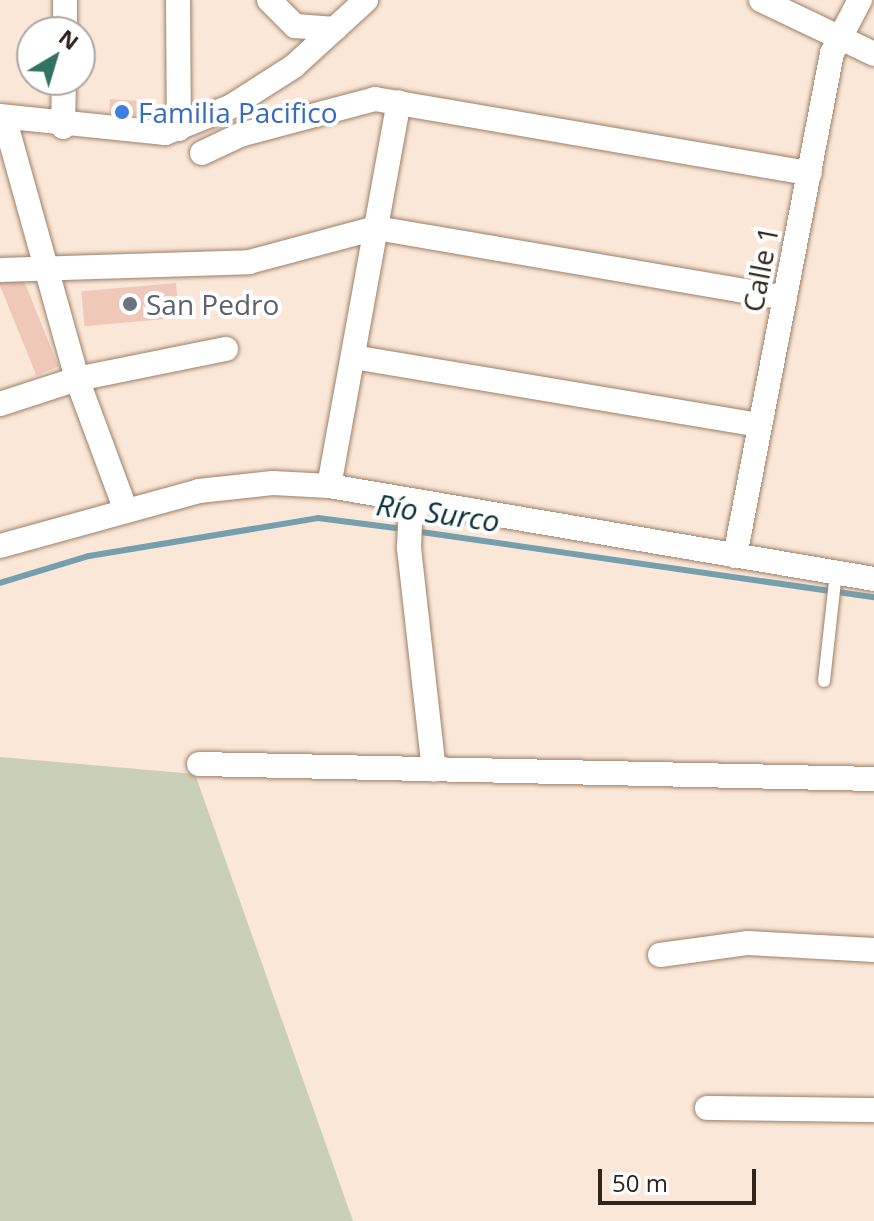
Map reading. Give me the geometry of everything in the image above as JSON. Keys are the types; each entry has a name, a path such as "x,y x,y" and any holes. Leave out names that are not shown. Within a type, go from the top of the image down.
{"street":[{"path":"178,0 179,129"},
{"path":"269,0 295,26 335,29"},
{"path":"126,511 77,379 41,264 2,116 141,136 179,129 282,74 366,0"},
{"path":"761,0 874,54"},
{"name":"Calle 1","path":"735,556 837,34 860,0"},
{"path":"63,127 64,96"},
{"path":"202,153 362,101 399,102 810,173"},
{"path":"329,486 399,102"},
{"path":"0,270 41,264 249,262 376,228 785,298"},
{"path":"0,404 77,379 226,349"},
{"path":"353,357 759,425"},
{"path":"0,546 235,484 329,486 410,519 735,556 833,584 874,579"},
{"path":"410,519 434,770"},
{"path":"199,764 874,779"},
{"path":"660,955 748,943 874,950"},
{"path":"707,1108 874,1110"}],"lane":[{"path":"824,681 833,584"}],"green space":[{"path":"0,757 195,774 353,1221 0,1221"}],"building":[{"path":"110,99 140,101 139,115 109,113"},
{"path":"20,271 59,366 36,375 0,286 0,279"},
{"name":"San Pedro","path":"176,283 179,318 84,326 81,291"}],"waterway":[{"name":"Río Surco","path":"0,583 89,556 318,518 403,529"},
{"name":"Río Surco","path":"414,531 874,597"}],"place":[{"name":"Familia Pacifico","path":"122,112"},
{"name":"San Pedro","path":"130,304"}]}
